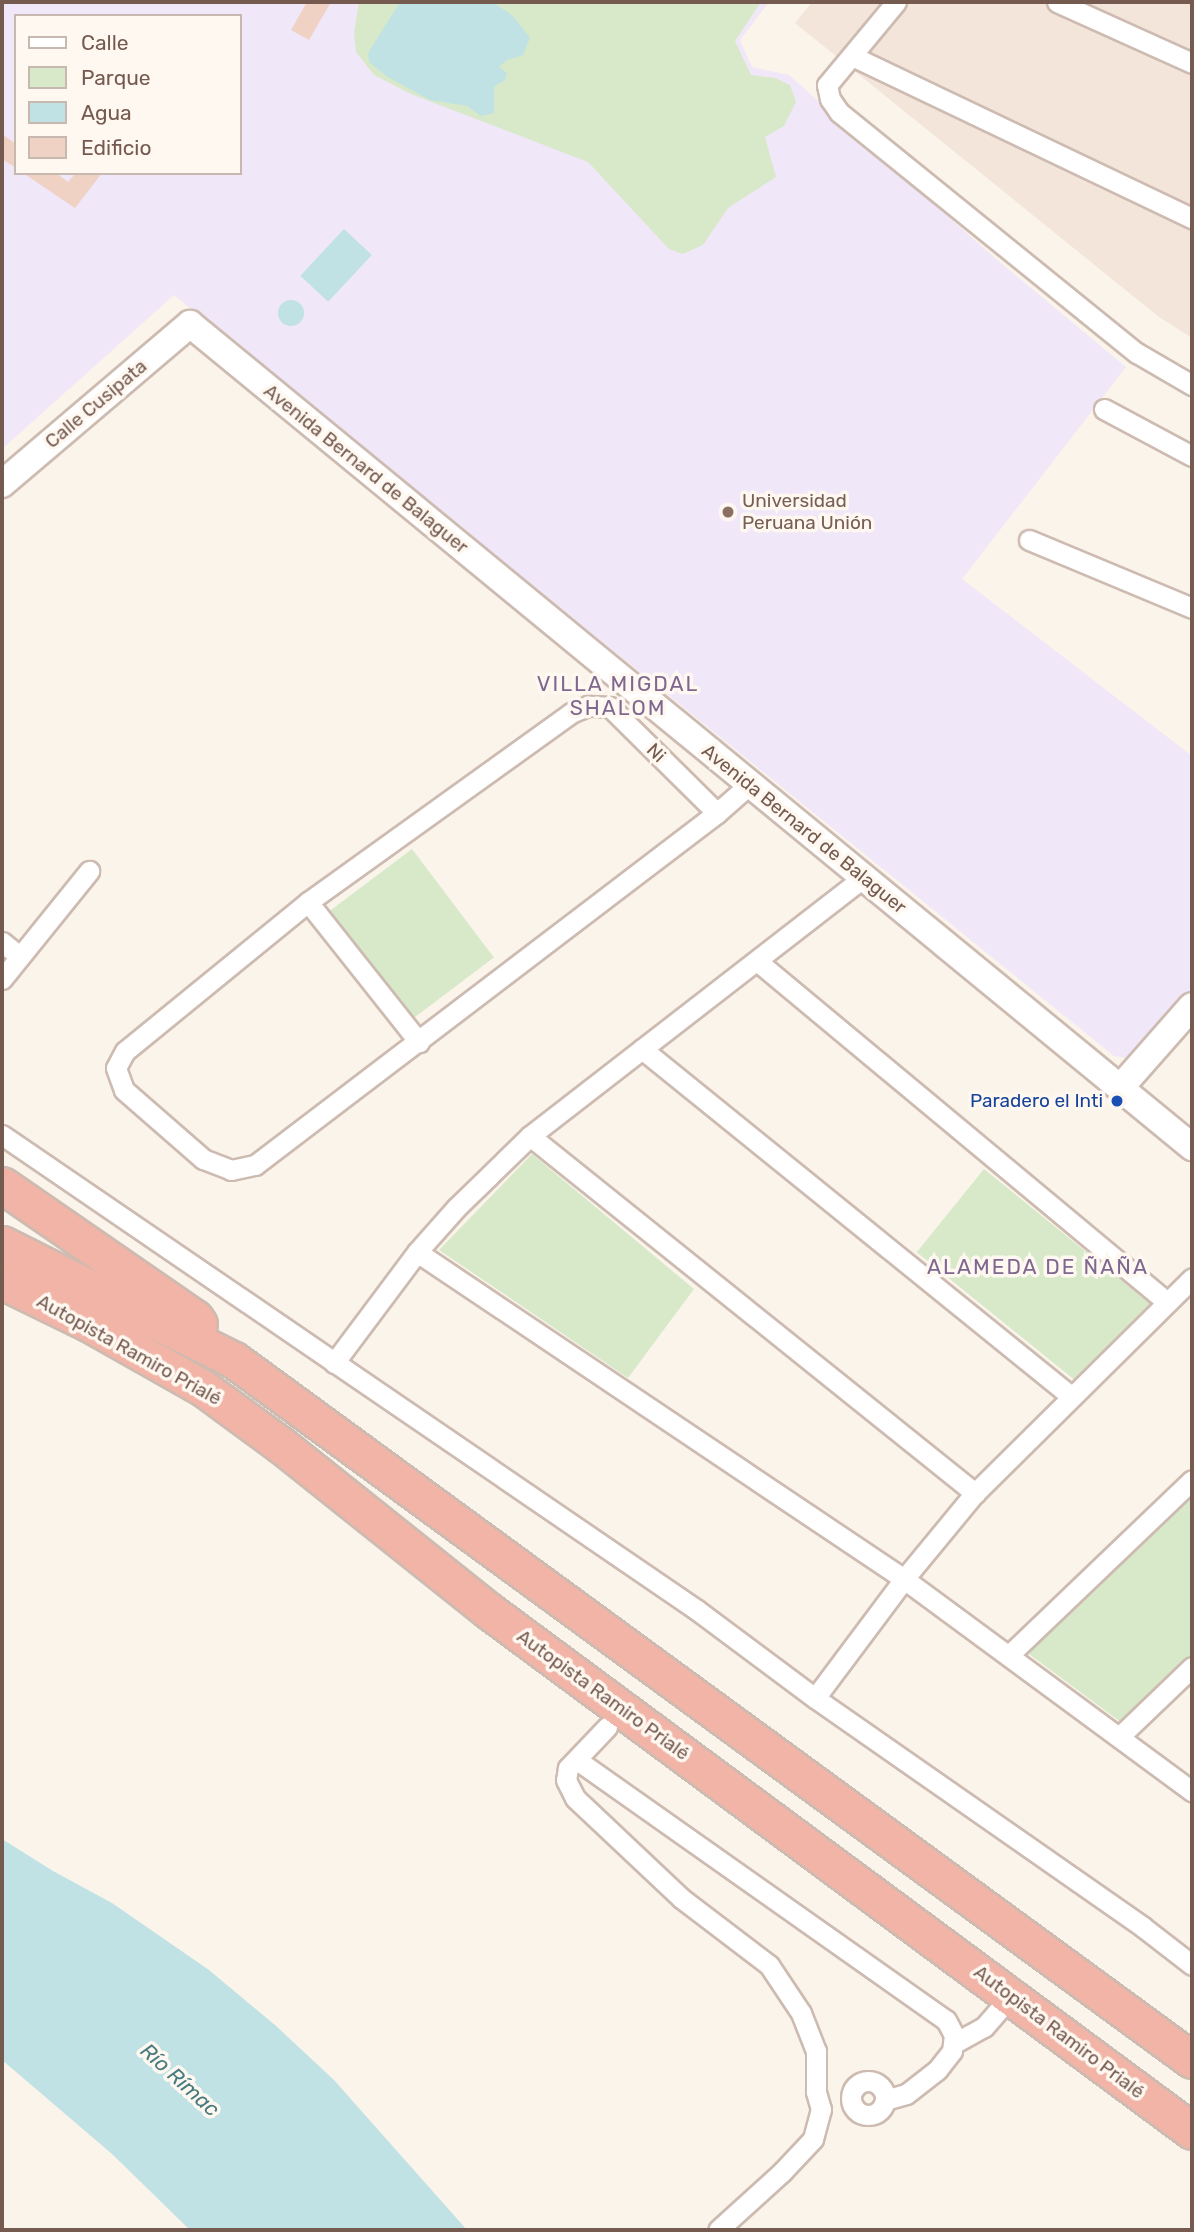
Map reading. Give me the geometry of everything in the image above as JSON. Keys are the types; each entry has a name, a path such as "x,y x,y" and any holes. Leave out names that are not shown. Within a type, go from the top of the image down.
{"highway":[{"path":"2,1185 195,1318 216,1351"},
{"name":"Autopista Ramiro Prialé","path":"2,1244 234,1360 1192,2060"},
{"name":"Autopista Ramiro Prialé","path":"2,1281 90,1324 203,1388 281,1445 489,1611 1192,2131"}],"street":[{"path":"1057,2 1192,63"},
{"path":"889,4 852,57 827,85 830,99 852,125 1137,352 1192,385"},
{"path":"852,57 1192,218"},
{"name":"Calle Cusipata","path":"2,484 190,324"},
{"name":"Avenida Bernard de Balaguer","path":"190,324 1192,1147"},
{"path":"1104,409 1192,456"},
{"path":"1029,540 1192,608"},
{"name":"Ni","path":"308,902 571,713 588,706 610,707 717,813"},
{"path":"419,1042 308,902 125,1051 116,1068 124,1090 203,1159 231,1170 255,1165 419,1042 717,813 749,785"},
{"path":"2,979 89,871"},
{"path":"334,1363 417,1252 457,1207 530,1136 863,878"},
{"path":"2,942 19,956"},
{"path":"757,961 1167,1302"},
{"path":"1119,1087 1192,1006"},
{"path":"642,1049 1072,1396"},
{"path":"2,1135 697,1611 815,1698 1143,1927 1192,1965"},
{"path":"530,1136 975,1493"},
{"path":"417,1252 904,1579 1192,1791"},
{"path":"815,1698 904,1579 975,1493 1192,1278"},
{"path":"1009,1655 1192,1480"},
{"path":"1119,1737 1192,1667"},
{"path":"607,1727 568,1768 566,1780 575,1798 681,1898 769,1965 801,2013 816,2051 816,2092 821,2109 813,2139 782,2172 718,2230"},
{"path":"577,1760 946,2020 954,2035 952,2051 937,2070 906,2094 886,2100"},
{"path":"953,2044 984,2027 1011,1996"}],"shaded area":[{"name":"Universidad Peruana Unión","path":"2,2 769,2 740,40 752,67 789,75 996,259 1126,367 962,579 1192,756 1192,990 1133,1059 1114,1056 174,295 2,449"},
{"path":"812,2 1192,2 1192,338 1159,317 795,23"}],"green space":[{"path":"359,2 761,2 735,41 751,75 775,78 790,85 796,102 784,126 765,137 776,177 728,208 703,245 683,254 669,249 588,162 411,94 374,75 356,52 354,33"},
{"path":"412,849 494,958 411,1020 329,912"},
{"path":"532,1154 694,1289 628,1378 439,1250"},
{"path":"984,1169 1150,1304 1083,1387 917,1252"},
{"path":"1192,1497 1192,1657 1126,1726 1029,1654 1050,1626"}],"water":[{"path":"400,2 493,2 513,16 530,38 523,55 507,60 499,67 507,73 505,80 494,87 494,113 481,116 467,106 430,100 388,77 369,62 368,53"},
{"path":"344,229 372,255 328,302 300,276"},
{"path":"291,300 300,304 304,313 300,322 291,326 282,322 278,313 282,304"},
{"name":"Río Rímac","path":"2,1839 112,1903 209,1970 275,2025 334,2080 467,2230 190,2230 112,2154 2,2060"}],"building":[{"path":"307,2 331,2 309,40 291,30"},
{"path":"2,134 14,143 14,167 2,159"},
{"path":"26,175 59,175 68,182 74,175 100,175 75,208"}],"place":[{"name":"Universidad Peruana Unión","path":"728,512"},
{"name":"Paradero el Inti","path":"1117,1101"}],"district":[{"name":"VILLA MIGDAL SHALOM","path":"618,696"},
{"name":"ALAMEDA DE ÑAÑA","path":"1038,1267"}]}
